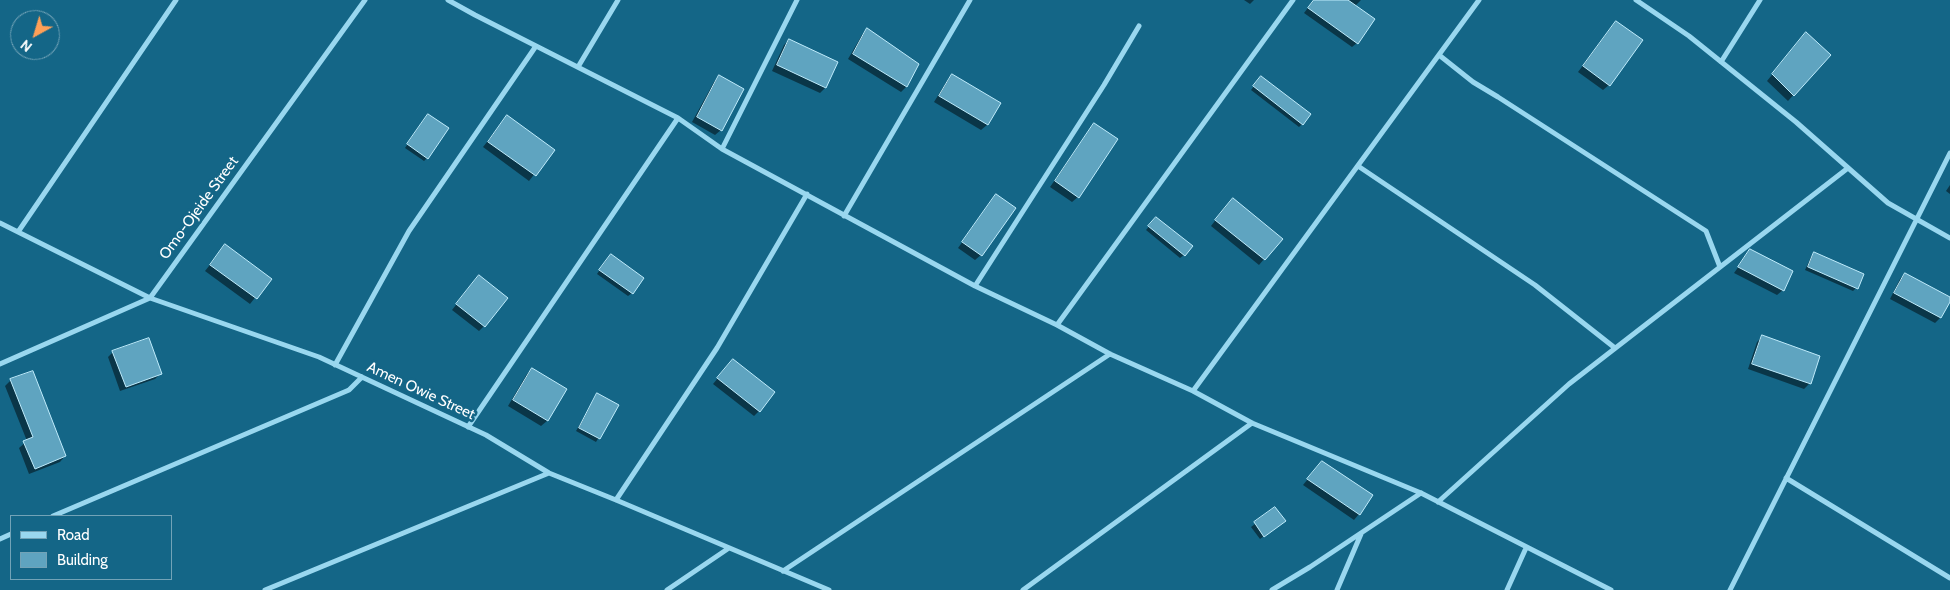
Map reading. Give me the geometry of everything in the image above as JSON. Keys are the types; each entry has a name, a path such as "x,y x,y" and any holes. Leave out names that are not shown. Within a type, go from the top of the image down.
{"street":[{"path":"18,232 176,0"},
{"name":"Omo-Ojeide Street","path":"150,298 365,0"},
{"path":"448,0 475,16 678,118 722,149 975,286 1057,325 1110,354 1193,391 1252,423 1421,493 1611,590"},
{"path":"578,68 618,0"},
{"path":"722,149 797,0"},
{"path":"844,216 970,0"},
{"path":"1057,325 1293,0"},
{"path":"1193,391 1479,0"},
{"path":"1636,0 1689,36 1888,203 1950,238"},
{"path":"1721,62 1760,0"},
{"path":"975,286 1094,101 1139,26"},
{"path":"336,365 409,231 536,46"},
{"path":"1439,55 1472,82 1706,231 1720,267"},
{"path":"468,427 678,118"},
{"path":"1730,590 1950,153"},
{"path":"1358,166 1535,286 1615,348"},
{"path":"1438,502 1570,384 1848,168"},
{"path":"616,500 717,348 807,194"},
{"name":"Amen Owie Street","path":"0,223 150,298 318,357 486,436 549,473 829,590"},
{"path":"0,364 150,298"},
{"path":"783,571 1110,354"},
{"path":"55,515 349,390 362,377"},
{"path":"1023,590 1252,423"},
{"path":"265,590 549,473"},
{"path":"1786,478 1950,578"},
{"path":"1272,590 1421,493"},
{"path":"1337,590 1361,533"},
{"path":"667,590 730,548"},
{"path":"1506,590 1526,548"}],"building":[{"path":"1314,0 1348,0 1375,19 1358,44 1308,8"},
{"path":"1616,21 1643,40 1610,86 1583,66"},
{"path":"867,28 919,64 907,87 853,54"},
{"path":"1806,32 1831,55 1794,96 1772,74"},
{"path":"789,39 838,62 826,88 777,65"},
{"path":"952,74 1001,103 988,125 939,96"},
{"path":"719,75 744,89 722,131 697,117"},
{"path":"1261,76 1311,114 1303,125 1253,86"},
{"path":"428,114 449,128 428,159 407,144"},
{"path":"507,115 555,150 536,176 488,142"},
{"path":"1094,123 1118,139 1079,198 1055,181"},
{"path":"996,194 1016,208 982,256 962,242"},
{"path":"1233,198 1283,239 1265,260 1215,220"},
{"path":"1156,217 1193,246 1185,256 1148,226"},
{"path":"225,244 272,279 257,299 210,265"},
{"path":"1750,249 1793,271 1784,291 1738,267"},
{"path":"1814,252 1864,274 1858,289 1808,267"},
{"path":"611,254 644,278 633,294 599,270"},
{"path":"1905,273 1950,297 1950,302 1941,318 1894,293"},
{"path":"479,275 508,298 485,327 456,304"},
{"path":"1762,335 1820,356 1811,384 1752,364"},
{"path":"149,338 162,374 126,387 112,351"},
{"path":"733,359 775,392 760,412 717,378"},
{"path":"532,368 567,389 548,421 513,400"},
{"path":"33,371 66,456 35,469 23,441 33,437 10,379"},
{"path":"597,393 619,405 600,439 579,428"},
{"path":"1322,461 1373,495 1360,515 1307,479"},
{"path":"1275,507 1286,521 1264,537 1254,522"}]}
